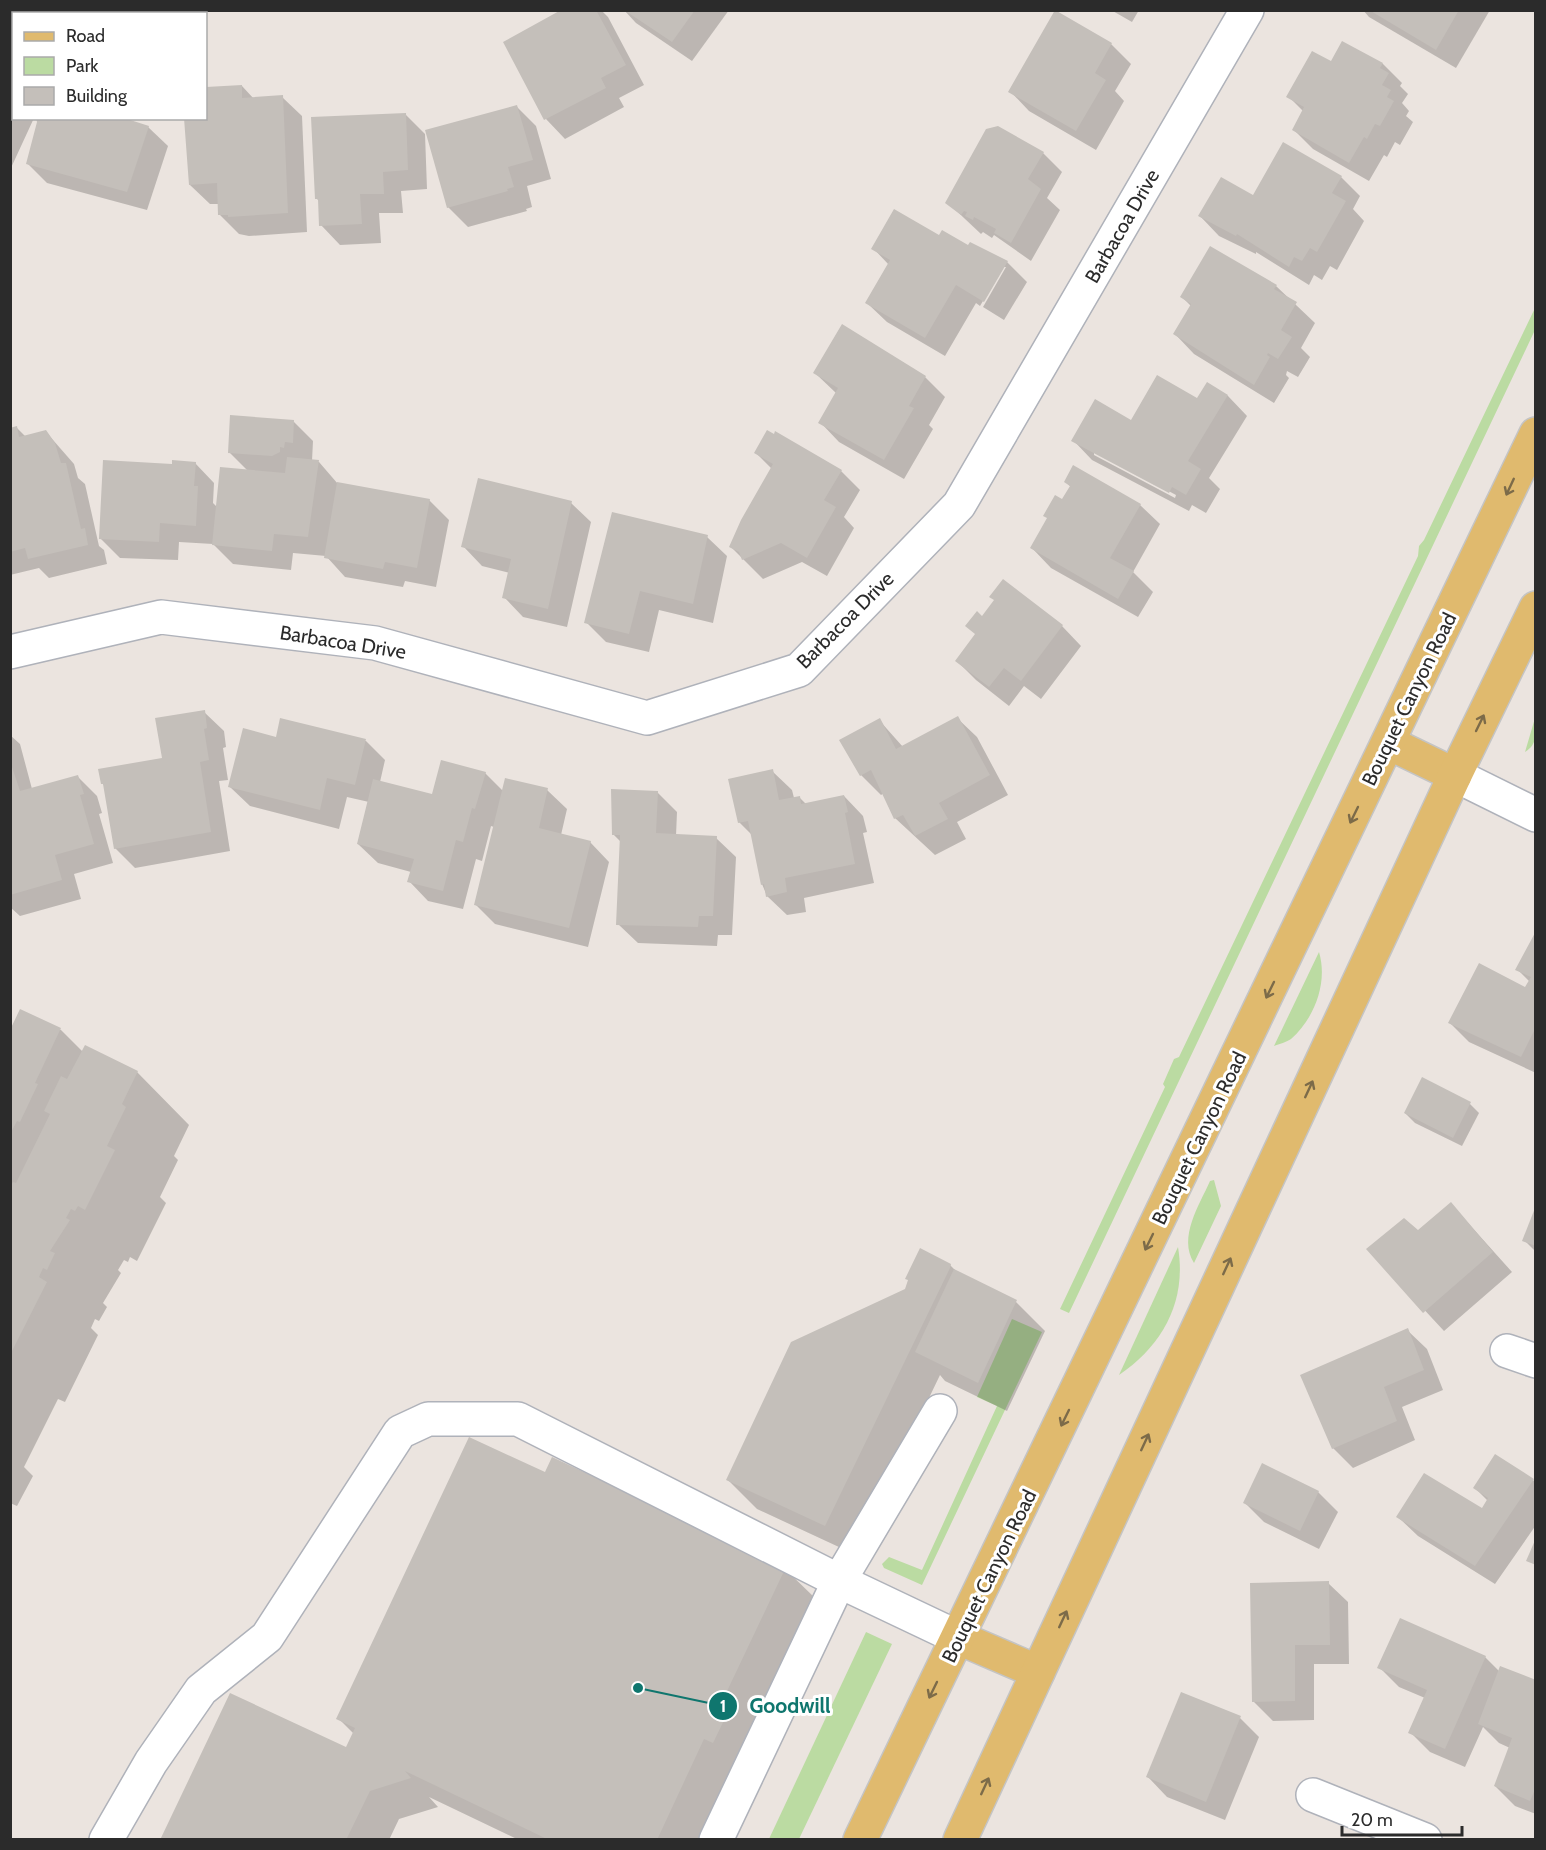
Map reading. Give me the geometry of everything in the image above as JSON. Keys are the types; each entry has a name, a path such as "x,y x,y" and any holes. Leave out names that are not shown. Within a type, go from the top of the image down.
{"main road":[{"name":"Bouquet Canyon Road","path":"860,1839 959,1638 1536,434"},
{"path":"960,1839 1455,775 1536,608"},
{"path":"1389,743 1455,775"},
{"path":"959,1638 1038,1672"}],"street":[{"name":"Barbacoa Drive","path":"10,652 161,616 375,643 647,718 799,670 959,505 1247,10"},
{"path":"1455,775 1536,815"},
{"path":"716,1839 839,1581 940,1411"},
{"path":"106,1839 151,1762 201,1690 267,1637 400,1432 428,1419 518,1419 839,1581 959,1638"},
{"path":"1313,1795 1425,1839"}],"green space":[{"path":"1535,308 1535,330 1069,1313 1060,1309 1165,1087 1163,1084 1174,1059 1179,1057 1418,556 1419,546 1424,540"},
{"path":"1535,718 1534,742 1525,752"},
{"path":"1319,952 1322,975 1313,1010 1307,1021 1291,1039 1274,1046"},
{"path":"1214,1180 1221,1206 1194,1263 1188,1243 1189,1232 1210,1181"},
{"path":"1178,1247 1179,1286 1168,1320 1148,1350 1119,1375"},
{"path":"1012,1319 1042,1332 922,1585 884,1568 882,1564 889,1557 922,1570 997,1406 977,1397"},
{"path":"866,1632 892,1644 799,1839 769,1839"}],"building":[{"path":"561,10 596,10 626,65 601,78 606,88 544,120 503,42"},
{"path":"624,10 695,10 672,42"},
{"path":"1055,10 1112,43 1095,73 1106,80 1076,131 1008,92"},
{"path":"1369,10 1459,10 1436,50"},
{"path":"1342,41 1383,63 1380,68 1389,73 1382,85 1391,90 1387,97 1394,101 1380,126 1375,124 1367,139 1364,137 1349,163 1292,130 1304,107 1286,97 1312,51 1331,61"},
{"path":"10,59 12,60 12,103 10,106"},
{"path":"242,85 242,98 283,95 288,213 228,217 228,215 218,215 217,183 189,185 184,120 207,120 207,87"},
{"path":"517,105 533,160 508,167 514,187 507,189 508,191 447,208 425,130"},
{"path":"406,113 408,170 383,172 384,194 360,194 362,224 319,226 318,199 315,199 311,117"},
{"path":"36,120 130,120 149,126 127,192 26,164"},
{"path":"998,126 1044,152 1028,179 1041,189 1011,243 994,233 996,229 974,217 973,220 965,216 967,212 964,211 961,215 945,203 986,129"},
{"path":"1283,142 1342,176 1332,193 1346,201 1317,252 1310,248 1302,261 1294,257 1289,267 1237,234 1236,236 1198,216 1221,177 1253,195"},
{"path":"894,209 939,235 942,230 968,245 970,242 1008,261 984,302 956,285 925,338 865,303 890,260 871,249"},
{"path":"1210,246 1277,285 1274,289 1297,302 1281,330 1292,337 1278,359 1268,353 1270,357 1254,385 1173,334 1191,304 1180,297"},
{"path":"842,324 926,376 909,406 914,408 884,460 818,423 838,388 813,373"},
{"path":"1157,375 1197,398 1207,382 1228,395 1188,461 1201,469 1186,495 1172,487 1169,493 1071,441 1095,399 1131,420"},
{"path":"230,415 294,420 293,443 285,442 284,448 280,447 280,452 272,456 228,453"},
{"path":"17,426 19,437 46,430 55,443 61,463 66,463 81,529 85,528 88,545 28,559 25,548 10,552 10,428"},
{"path":"767,430 774,434 775,431 842,470 824,500 836,507 807,558 781,543 742,560 739,552 729,547 741,520 773,464 754,453"},
{"path":"287,457 319,460 308,537 274,534 272,551 212,545 220,467 285,473"},
{"path":"103,460 172,464 172,460 196,462 194,486 198,486 196,526 160,523 159,542 99,539"},
{"path":"1073,465 1141,504 1110,558 1134,571 1118,599 1030,548 1047,518 1043,516 1055,495 1062,499 1070,486 1064,482"},
{"path":"478,478 572,501 548,609 502,598 511,559 461,547"},
{"path":"337,482 430,499 417,568 385,562 383,569 324,558"},
{"path":"612,512 708,535 693,604 640,591 629,634 584,623"},
{"path":"1003,579 1063,625 1021,681 1004,668 989,687 955,661 975,634 965,626 977,611 982,616 994,600 989,597"},
{"path":"205,710 207,728 204,729 209,760 200,762 211,832 114,849 103,784 101,784 98,769 162,758 155,718"},
{"path":"958,716 990,775 939,803 948,819 915,836 903,815 894,819 871,770 860,776 839,740 880,718 896,749"},
{"path":"280,718 366,739 355,785 327,778 320,810 228,787 243,728 276,737"},
{"path":"441,760 486,772 475,809 472,808 463,842 456,840 443,891 407,882 414,859 357,844 373,779 432,794"},
{"path":"10,761 20,791 78,775 84,794 80,795 94,844 55,855 62,880 10,895"},
{"path":"773,769 779,800 800,796 801,804 844,795 848,812 845,813 855,864 785,878 787,892 766,897 764,884 761,885 748,821 738,823 728,779"},
{"path":"505,778 548,788 539,828 591,841 569,928 474,905"},
{"path":"611,789 658,791 656,833 717,836 713,916 699,916 698,927 616,925 620,835 612,835"},
{"path":"1536,931 1536,1027 1521,1057 1448,1023 1479,963 1525,987 1531,977 1515,970"},
{"path":"20,1009 61,1028 35,1083 38,1084 20,1122 17,1121 10,1134 10,1030"},
{"path":"85,1045 138,1071 122,1104 126,1107 107,1146 115,1150 85,1210 78,1206 75,1211 71,1209 66,1218 70,1220 50,1251 55,1253 47,1270 43,1268 39,1277 47,1282 12,1351 10,1186 13,1182 16,1183 50,1114 44,1111 61,1076 67,1079"},
{"path":"1422,1077 1471,1102 1453,1138 1404,1113"},
{"path":"1451,1202 1493,1252 1423,1313 1366,1249 1404,1218 1418,1230"},
{"path":"1536,1208 1536,1246 1522,1241"},
{"path":"920,1248 951,1264 950,1268 825,1526 726,1480 791,1342 905,1289 908,1280 905,1279"},
{"path":"954,1269 1017,1300 978,1383 915,1352"},
{"path":"1408,1328 1424,1370 1384,1387 1397,1421 1332,1449 1300,1375"},
{"path":"469,1437 545,1472 552,1457 786,1567 719,1708 728,1712 713,1743 704,1739 657,1840 549,1840 405,1771 411,1778 370,1791 346,1840 160,1840 230,1693 346,1747 355,1728 336,1719"},
{"path":"1495,1454 1534,1479 1475,1566 1396,1517 1424,1473 1482,1508 1488,1498 1473,1488"},
{"path":"1262,1463 1319,1491 1300,1531 1243,1503"},
{"path":"1536,1538 1536,1565 1526,1561"},
{"path":"1329,1581 1330,1645 1295,1645 1295,1701 1252,1702 1250,1583"},
{"path":"1400,1618 1486,1656 1445,1749 1408,1733 1427,1690 1377,1668"},
{"path":"1500,1666 1536,1680 1536,1787 1530,1801 1494,1786 1512,1738 1478,1724"},
{"path":"1181,1692 1241,1716 1206,1802 1146,1777"}],"place":[{"name":"Goodwill","path":"638,1688"}]}
